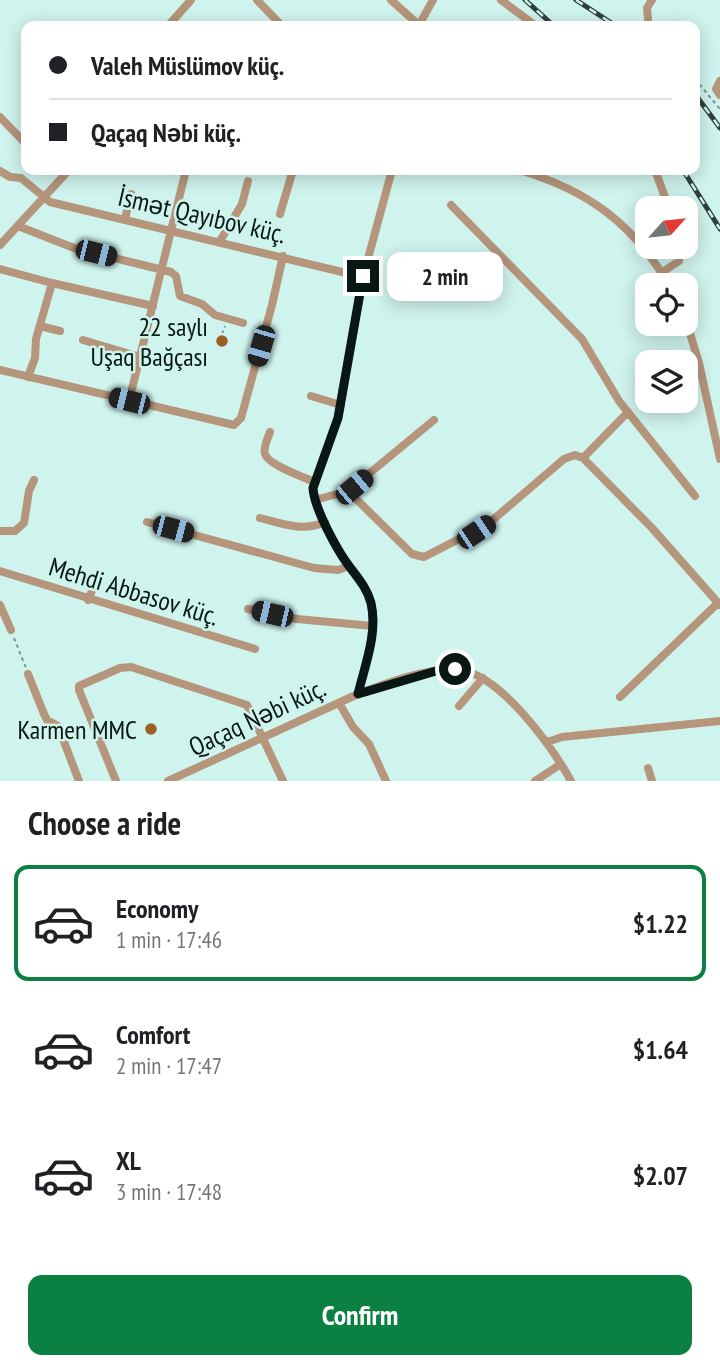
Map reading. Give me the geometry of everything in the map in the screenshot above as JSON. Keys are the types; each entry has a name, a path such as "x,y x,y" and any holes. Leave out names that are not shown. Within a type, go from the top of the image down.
{"street":[{"path":"172,21 191,0"},
{"path":"257,0 277,21"},
{"path":"391,0 414,21"},
{"path":"422,21 433,0"},
{"path":"501,0 529,21"},
{"path":"648,19 647,8 652,0"},
{"path":"720,81 716,89 720,95"},
{"path":"0,117 21,139"},
{"name":"İsmət Qayıbov küç.","path":"0,171 10,177 21,178 44,199 363,276"},
{"path":"0,245 44,199 61,175"},
{"path":"129,401 185,175"},
{"path":"280,214 292,175"},
{"name":"Qaçaq Nəbi küç.","path":"169,781 358,694 373,626 368,594 335,545 315,500 314,482 335,430 363,276 391,175"},
{"path":"534,175 567,186 605,210 623,224 661,273 679,259"},
{"path":"657,175 665,196"},
{"path":"220,241 242,204 248,181"},
{"path":"125,219 131,194"},
{"path":"450,205 582,339 628,412 695,496"},
{"path":"18,226 74,247 174,273 180,296 202,304 215,315 243,323"},
{"path":"0,370 229,425 239,422 264,336 283,256"},
{"path":"0,269 52,284 153,306"},
{"path":"28,377 52,284"},
{"path":"40,326 60,331"},
{"path":"691,336 720,459"},
{"path":"83,340 140,358"},
{"path":"311,396 341,405"},
{"path":"583,458 628,412"},
{"path":"315,500 348,491 434,420"},
{"path":"270,432 266,457 314,482"},
{"path":"348,491 412,554 424,557 488,524 564,458 575,455 583,458 652,528 719,604 620,697"},
{"path":"0,531 15,531 24,523 29,491 34,480"},
{"path":"260,517 299,528 325,522"},
{"path":"147,522 314,568 328,570 349,566"},
{"name":"Mehdi Abbasov küç.","path":"0,571 256,649"},
{"path":"88,600 96,582"},
{"path":"0,605 11,630"},
{"path":"248,609 297,619 373,626"},
{"path":"116,781 79,690 82,684 120,668 142,670 243,702 251,710 283,781"},
{"path":"358,694 436,671 463,670 483,678 504,695 547,742 571,781"},
{"path":"28,674 47,720 58,726 79,781"},
{"path":"459,706 483,678"},
{"path":"339,703 353,727 369,744 386,781"},
{"path":"547,742 562,737 720,721"},
{"path":"535,781 561,764"},
{"path":"648,768 652,781"}],"path":[{"path":"700,85 720,109"},
{"path":"11,630 28,674"}],"railway":[{"path":"525,0 548,21"},
{"path":"576,0 608,21"},
{"path":"700,101 720,128"},
{"path":"686,175 720,229"}],"place":[{"name":"22 saylı Uşaq Bağçası","path":"222,341"},
{"name":"Karmen MMC","path":"151,729"}],"route":[{"path":"363,276 338,418 313,488 315,500 335,545 364,585 371,604 373,626 358,694 436,671 455,669"}]}
